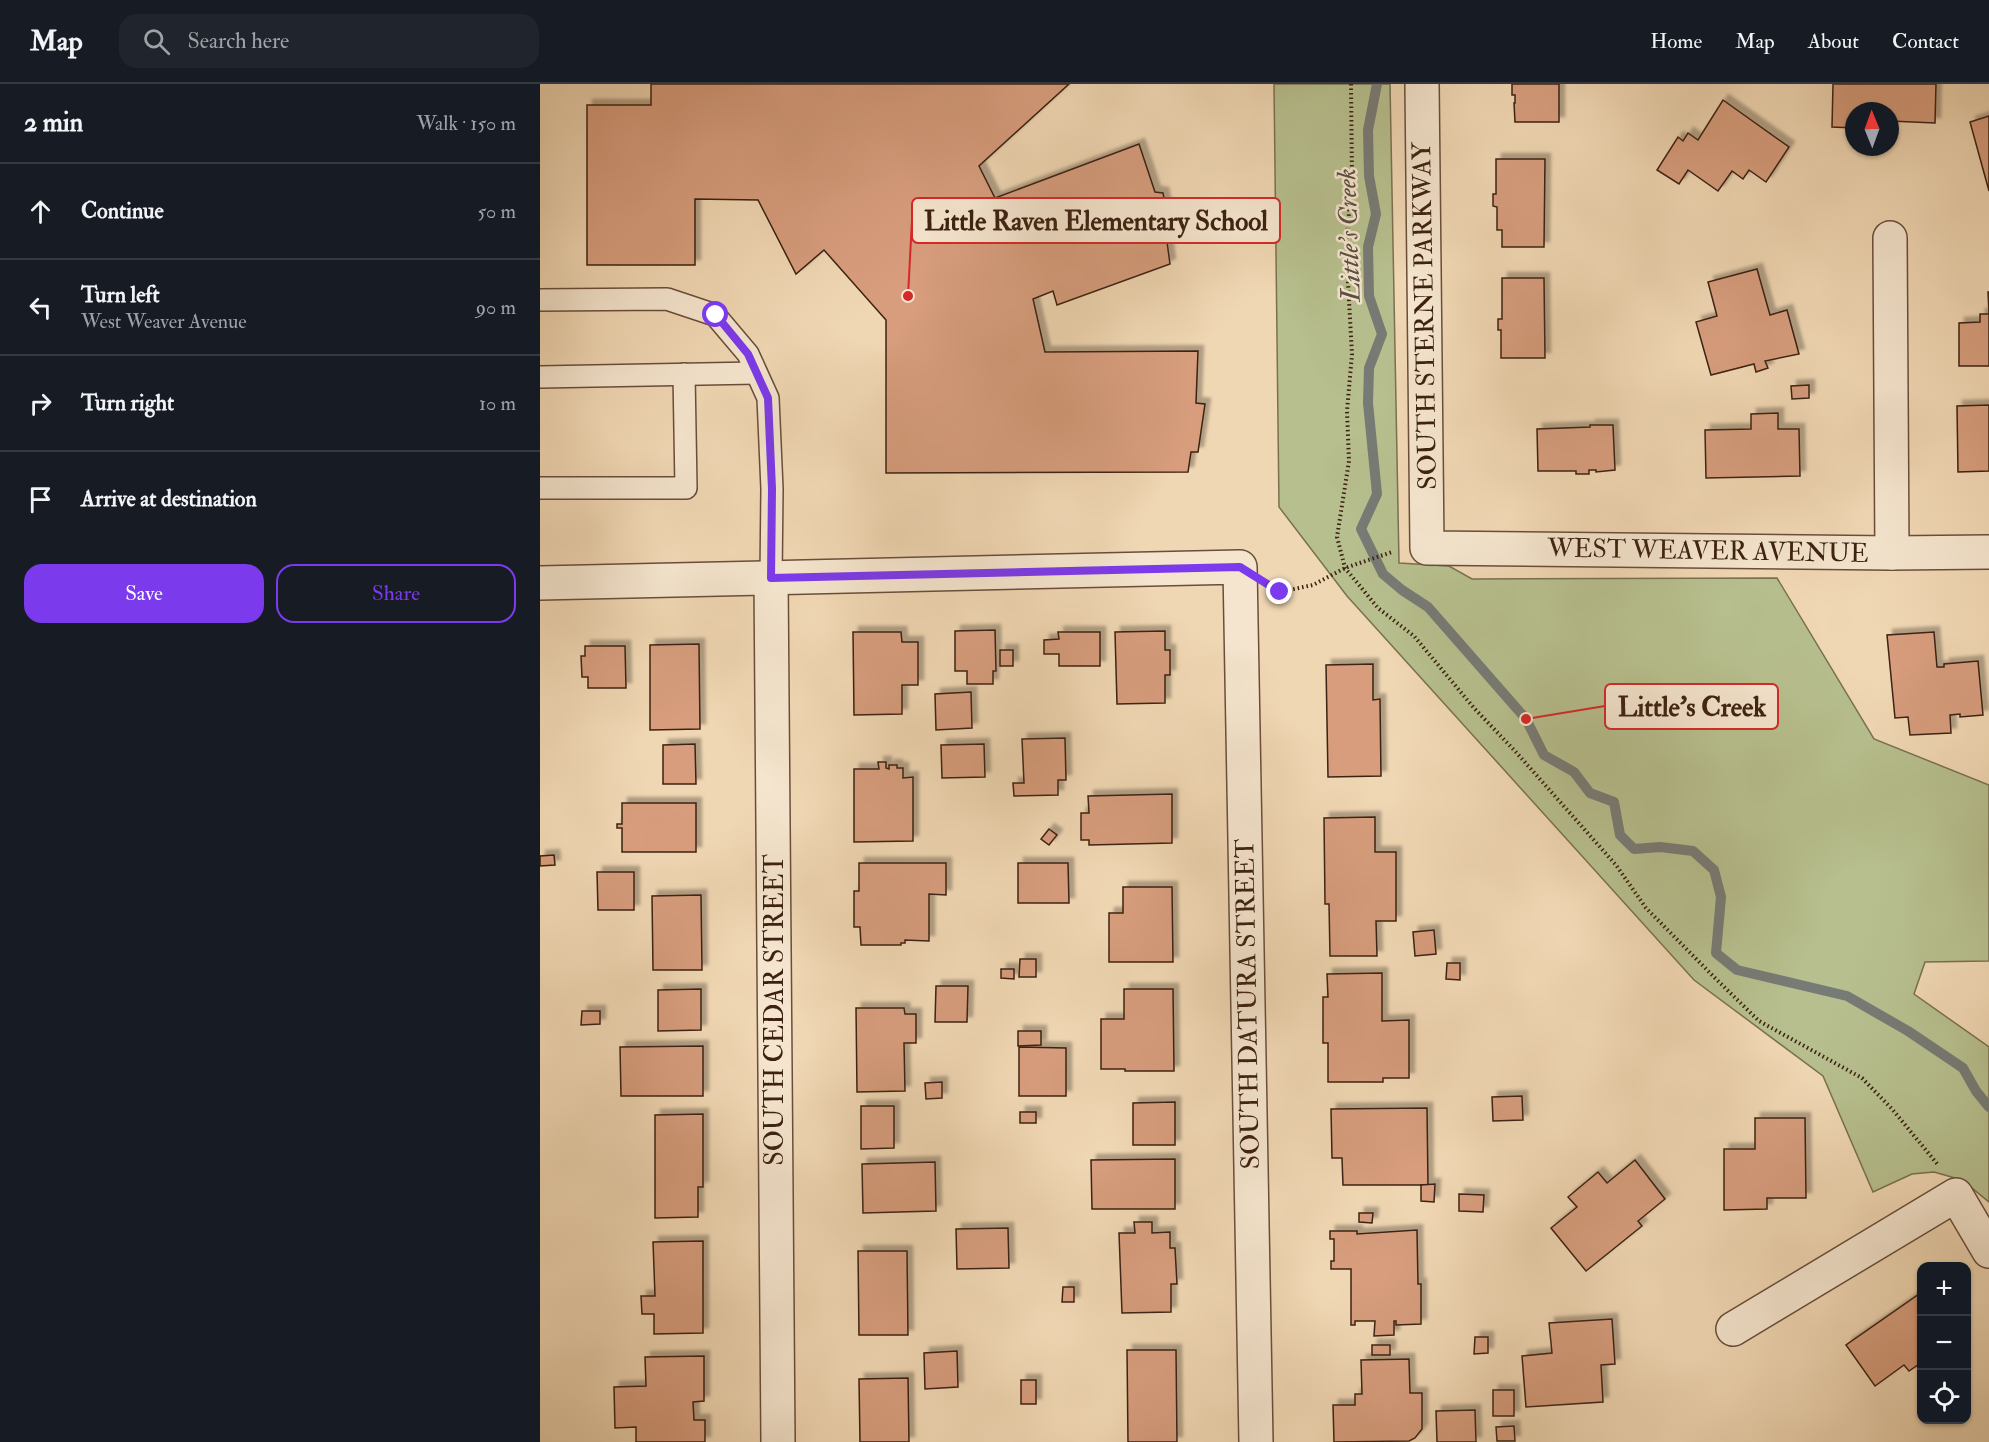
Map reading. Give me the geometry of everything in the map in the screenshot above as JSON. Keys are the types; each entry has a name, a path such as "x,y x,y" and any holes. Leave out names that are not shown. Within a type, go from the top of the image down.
{"street":[{"name":"SOUTH STERNE PARKWAY","path":"1422,84 1427,548"},
{"path":"1890,238 1892,553"},
{"name":"WEST WEAVER AVENUE","path":"1427,548 1989,552"},
{"path":"540,583 1240,567"},
{"name":"SOUTH DATURA STREET","path":"1240,567 1256,1442"},
{"name":"SOUTH CEDAR STREET","path":"771,578 778,1442"},
{"path":"1733,1329 1956,1196 1989,1251"}],"lane":[{"path":"540,300 667,299 716,315 748,354 768,398 772,489 771,578"},
{"path":"540,377 756,373"},
{"path":"540,488 686,488 684,374"}],"path":[{"path":"1351,84 1352,178 1346,248 1352,354 1347,411 1348,462 1336,537 1345,568 1378,608 1414,636 1474,708 1588,832 1616,865 1646,909 1759,1021 1862,1078 1938,1163 1956,1196"},
{"path":"1240,567 1280,592 1313,585 1345,568 1386,553"}],"green space":[{"path":"1274,84 1390,84 1399,563 1449,566 1472,579 1777,578 1874,739 1989,785 1989,961 1925,962 1914,994 1989,1047 1989,1202 1962,1180 1934,1172 1912,1174 1873,1192 1823,1076 1694,980 1347,596 1279,507"}],"building":[{"path":"651,84 1069,84 979,166 995,198 1139,144 1155,192 1163,193 1172,238 1167,242 1170,264 1057,305 1053,291 1033,299 1045,352 1198,351 1196,403 1205,404 1198,452 1191,452 1188,472 886,473 886,320 824,250 796,274 758,200 695,199 695,265 587,265 587,105 651,105"},
{"path":"1512,84 1559,84 1559,122 1515,122 1515,95 1512,95"},
{"path":"1833,84 1936,84 1935,123 1899,121 1899,102 1845,102 1845,128 1832,127"},
{"path":"1723,100 1789,147 1766,182 1749,170 1743,179 1732,171 1718,191 1688,170 1679,184 1657,170 1678,137 1683,141 1688,133 1698,140"},
{"path":"1989,116 1989,191 1970,122"},
{"path":"1496,159 1545,159 1544,247 1502,247 1502,230 1497,230 1497,207 1493,206 1493,194 1496,194"},
{"path":"1757,269 1770,315 1787,310 1799,354 1765,361 1768,368 1756,372 1754,364 1711,375 1696,322 1717,316 1708,282"},
{"path":"1502,278 1544,278 1545,358 1501,358 1501,330 1498,330 1498,319 1502,319"},
{"path":"1980,314 1989,314 1989,366 1959,366 1959,323 1980,322"},
{"path":"1809,385 1809,398 1792,399 1791,386"},
{"path":"1989,405 1989,471 1958,472 1957,406"},
{"path":"1778,413 1778,429 1799,429 1800,476 1706,478 1705,430 1751,429 1751,414"},
{"path":"1590,425 1613,425 1615,470 1596,472 1596,470 1589,470 1589,474 1576,474 1576,471 1538,471 1537,429 1590,427"},
{"path":"995,630 996,671 993,671 993,684 967,684 967,671 955,671 955,631"},
{"path":"1165,631 1165,650 1170,650 1170,675 1165,675 1165,703 1117,704 1115,632"},
{"path":"853,632 901,632 902,642 918,642 918,685 902,685 902,714 854,715"},
{"path":"1058,632 1100,632 1100,666 1059,666 1059,654 1044,654 1044,640 1059,639"},
{"path":"1934,632 1937,667 1944,667 1944,664 1978,661 1983,715 1960,717 1960,714 1950,715 1951,733 1910,735 1908,717 1895,718 1887,635"},
{"path":"699,644 700,729 650,730 650,645"},
{"path":"585,646 625,646 626,688 588,688 588,677 582,677 581,656 585,656"},
{"path":"1000,650 1013,650 1013,666 1000,666"},
{"path":"1373,664 1373,700 1380,699 1381,776 1328,777 1326,665"},
{"path":"971,692 972,728 936,730 935,694"},
{"path":"1065,738 1066,780 1058,780 1058,795 1014,796 1013,783 1024,783 1022,739"},
{"path":"695,744 696,784 663,784 663,745"},
{"path":"984,744 985,777 942,778 941,745"},
{"path":"878,762 886,762 886,768 889,769 889,765 903,768 903,778 913,777 913,841 854,842 854,769 879,769"},
{"path":"1172,794 1172,843 1089,845 1089,840 1081,840 1081,813 1089,813 1088,796"},
{"path":"622,803 696,803 696,852 622,852 622,828 617,828 617,824 622,824"},
{"path":"1375,817 1375,852 1396,852 1396,921 1376,921 1377,956 1330,956 1329,904 1325,904 1324,818"},
{"path":"1049,829 1057,835 1049,845 1041,839"},
{"path":"554,855 555,865 540,866 540,856"},
{"path":"859,863 946,863 946,895 929,894 929,941 905,940 905,943 901,945 861,945 860,927 854,927 854,891 859,891"},
{"path":"1018,863 1068,863 1069,903 1018,903"},
{"path":"597,872 634,872 634,910 598,910"},
{"path":"1123,887 1172,887 1173,962 1109,962 1109,913 1123,913"},
{"path":"701,895 702,970 653,970 652,896"},
{"path":"1434,930 1436,954 1415,956 1413,932"},
{"path":"1020,959 1036,959 1036,977 1019,977"},
{"path":"1447,963 1460,963 1460,980 1446,979"},
{"path":"1001,969 1014,969 1014,979 1001,978"},
{"path":"1382,973 1382,1021 1409,1020 1409,1078 1383,1078 1383,1082 1328,1082 1328,1043 1323,1043 1323,997 1328,997 1327,974"},
{"path":"936,986 968,986 967,1022 935,1022"},
{"path":"701,989 701,1030 658,1031 658,990"},
{"path":"1124,989 1173,989 1174,1071 1101,1069 1101,1019 1124,1019"},
{"path":"856,1008 904,1008 905,1014 916,1014 916,1043 904,1043 905,1091 857,1092"},
{"path":"582,1011 600,1011 600,1024 581,1025"},
{"path":"1018,1031 1041,1031 1041,1045 1018,1046"},
{"path":"703,1046 703,1096 621,1096 620,1047"},
{"path":"1019,1047 1066,1048 1066,1096 1019,1096"},
{"path":"942,1082 942,1098 926,1099 925,1083"},
{"path":"1522,1096 1523,1120 1493,1121 1492,1097"},
{"path":"1175,1102 1175,1145 1133,1145 1133,1103"},
{"path":"861,1106 894,1106 894,1148 861,1149"},
{"path":"1427,1108 1428,1185 1343,1185 1342,1158 1332,1158 1331,1109"},
{"path":"1020,1112 1036,1112 1036,1123 1020,1123"},
{"path":"703,1114 703,1187 698,1187 698,1217 655,1218 655,1115"},
{"path":"1755,1118 1805,1118 1806,1198 1767,1198 1767,1209 1724,1210 1724,1149 1755,1149"},
{"path":"1175,1159 1175,1209 1092,1209 1091,1160"},
{"path":"1635,1160 1665,1199 1638,1221 1642,1226 1586,1271 1551,1228 1577,1207 1568,1197 1598,1172 1607,1183"},
{"path":"935,1162 936,1211 863,1213 862,1164"},
{"path":"1435,1184 1434,1202 1421,1201 1421,1185"},
{"path":"1459,1194 1484,1195 1483,1212 1459,1211"},
{"path":"1359,1213 1373,1213 1372,1223 1359,1222"},
{"path":"1134,1222 1152,1222 1152,1233 1170,1232 1170,1248 1175,1248 1177,1284 1171,1284 1171,1312 1122,1313 1119,1233 1135,1233"},
{"path":"1008,1228 1009,1268 957,1269 956,1229"},
{"path":"1417,1230 1421,1324 1396,1325 1394,1321 1394,1335 1374,1336 1375,1321 1355,1321 1355,1325 1351,1325 1351,1269 1331,1269 1331,1261 1334,1261 1334,1239 1330,1239 1330,1231 1357,1231 1357,1234"},
{"path":"703,1241 703,1333 654,1334 654,1314 642,1314 641,1296 655,1296 653,1242"},
{"path":"858,1251 907,1251 908,1335 859,1335"},
{"path":"1063,1287 1074,1287 1074,1302 1062,1302"},
{"path":"1917,1295 1917,1365 1909,1371 1904,1365 1875,1386 1846,1345"},
{"path":"1612,1319 1615,1364 1601,1365 1603,1402 1526,1407 1522,1356 1552,1353 1549,1323"},
{"path":"1475,1337 1488,1337 1488,1353 1474,1354"},
{"path":"1372,1345 1390,1345 1390,1355 1372,1355"},
{"path":"1127,1350 1176,1350 1177,1442 1128,1442"},
{"path":"957,1351 958,1387 925,1389 924,1353"},
{"path":"704,1356 704,1401 693,1402 694,1420 705,1420 705,1442 636,1442 636,1427 615,1428 614,1387 646,1386 645,1357"},
{"path":"1409,1359 1410,1393 1422,1393 1422,1429 1415,1438 1409,1441 1334,1442 1333,1405 1355,1405 1355,1394 1362,1394 1361,1360"},
{"path":"908,1378 909,1442 860,1442 859,1379"},
{"path":"1021,1380 1036,1380 1036,1404 1021,1404"},
{"path":"1493,1390 1514,1390 1514,1416 1493,1416"},
{"path":"1475,1410 1476,1442 1437,1442 1436,1411"},
{"path":"1514,1426 1515,1441 1497,1441 1496,1427"}],"waterway":[{"name":"Little's Creek","path":"1377,84 1368,130 1369,176 1376,214 1368,247 1369,296 1382,334 1369,368 1368,403 1377,494 1361,529 1383,574 1428,607 1526,719 1544,755 1574,772 1590,793 1614,802 1620,835 1634,849 1660,847 1693,851 1714,870 1721,897 1716,953 1737,970 1847,996 1908,1031 1963,1068 1976,1091 1989,1107"}],"place":[{"name":"Little Raven Elementary School","path":"908,296"},
{"name":"Little's Creek","path":"1526,719"}],"route":[{"path":"716,315 748,354 768,398 772,489 771,578 1240,567 1280,592"}]}
